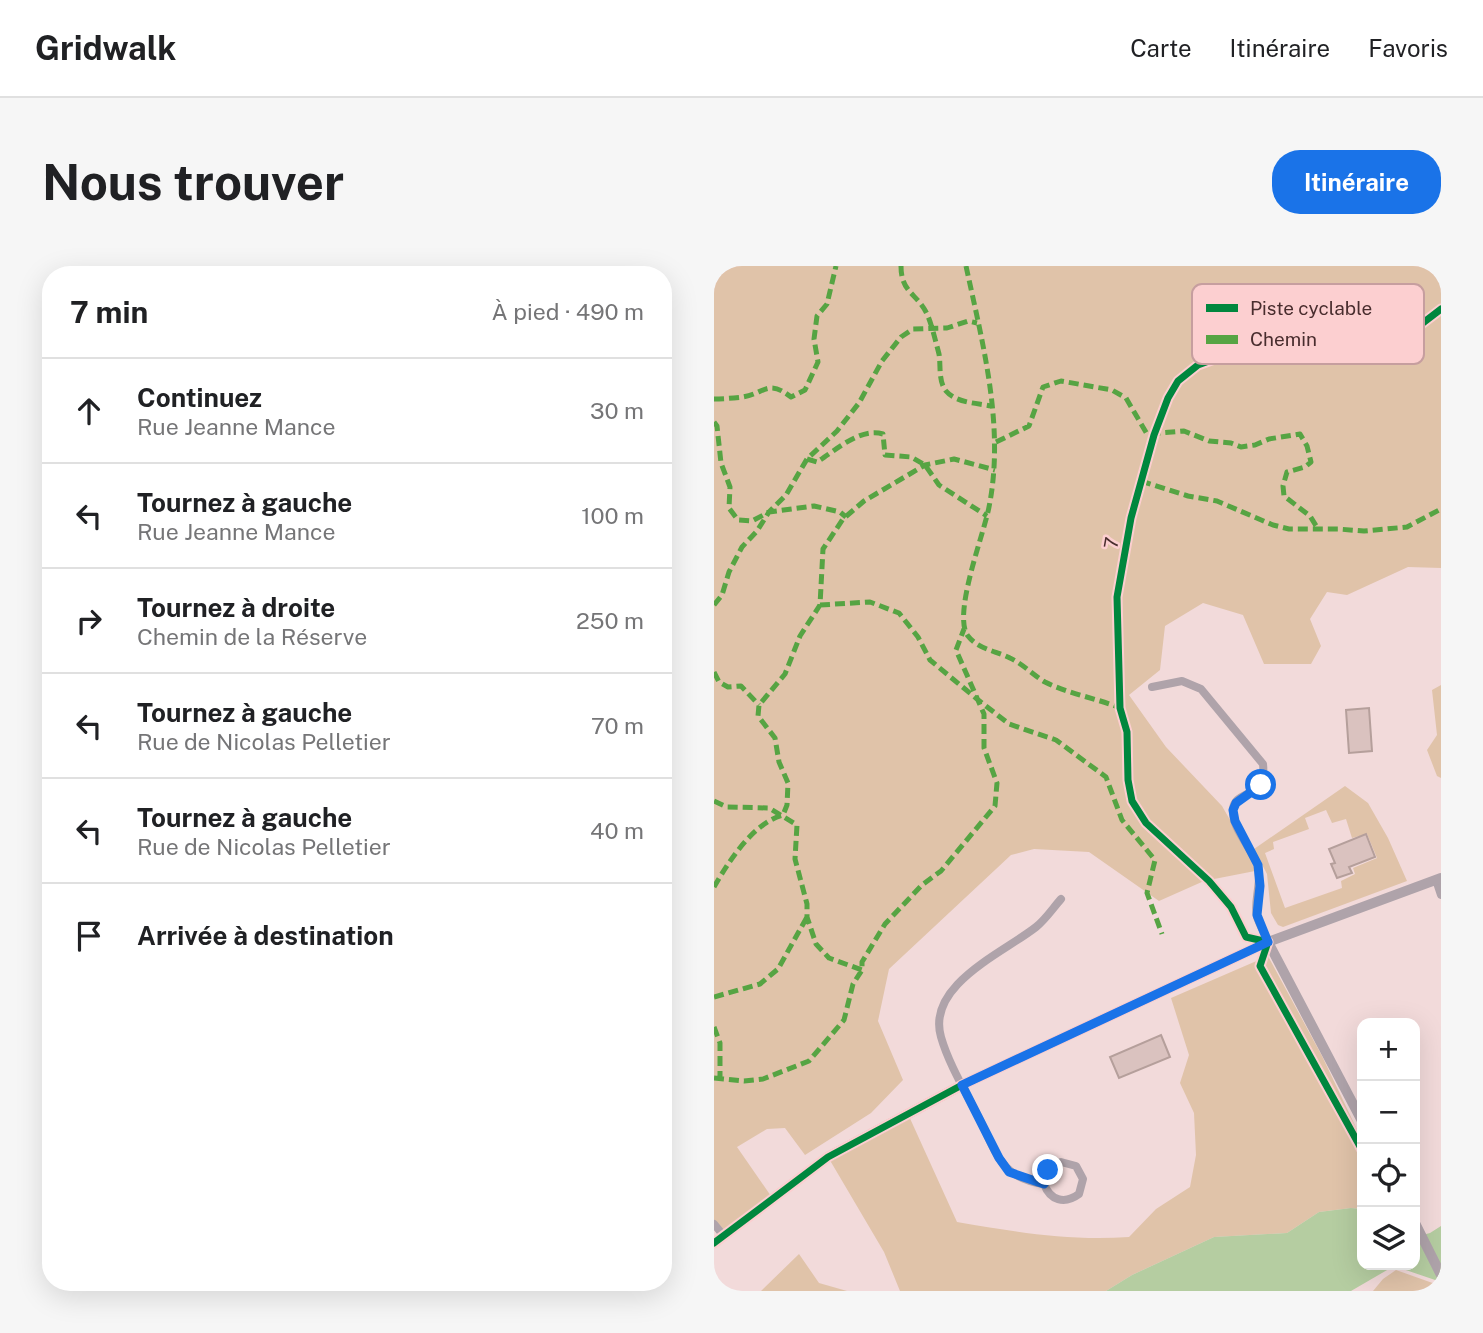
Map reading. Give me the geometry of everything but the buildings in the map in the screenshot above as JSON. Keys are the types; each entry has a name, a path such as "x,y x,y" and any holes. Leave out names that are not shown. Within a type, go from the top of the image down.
{"street":[{"path":"1152,687 1182,681 1201,689 1263,764 1265,777 1261,785 1236,803 1233,810 1235,821 1258,865 1260,886 1257,915 1268,942 1357,1111"},
{"path":"714,1243 828,1157 962,1085 1268,942 1439,879 1441,895"},
{"path":"1044,1184 1048,1170 1061,1162 1076,1166 1083,1178 1079,1194 1066,1200 1052,1197 1044,1184 1009,1172 999,1158 962,1085 941,1036 940,1016 945,999 957,983 1039,925 1061,899"},
{"path":"714,1224 723,1235"},
{"path":"1420,1233 1441,1275"}],"shaded area":[{"path":"714,266 1441,266 1441,568 1408,567 1347,595 1327,592 1310,619 1321,646 1311,664 1264,664 1243,615 1203,603 1165,626 1160,670 1129,695 1166,747 1222,806 1249,853 1255,871 1204,881 1159,901 1089,852 1034,849 1011,855 889,969 878,1021 903,1080 871,1113 805,1155 785,1128 767,1129 737,1147 773,1199 723,1235 714,1224"},
{"path":"1441,685 1441,778 1437,776 1427,750 1437,735 1432,690"},
{"path":"1345,786 1368,803 1388,838 1407,881 1283,927 1278,925 1271,913 1267,874 1254,849","holes":["1326,810 1332,823 1346,819 1352,838 1367,834 1377,858 1353,868 1355,874 1341,881 1342,888 1285,908 1265,853 1274,849 1273,842 1309,829 1305,818"]},
{"path":"1268,956 1322,1056 1357,1130 1357,1209 1319,1212 1287,1233 1214,1237 1132,1275 1106,1291 900,1291 884,1252 828,1157 908,1114 957,1222 1063,1237 1129,1237 1156,1209 1190,1187 1196,1155 1194,1113 1180,1083 1189,1055 1171,998"},
{"path":"1357,1209 1357,1270 1387,1270 1351,1291 1106,1291 1132,1275 1214,1237 1287,1233 1319,1212"},
{"path":"1441,1226 1441,1282 1406,1270 1420,1270 1420,1236"},
{"path":"799,1254 819,1283 847,1291 761,1291"},
{"path":"1396,1270 1441,1286 1441,1291 1373,1291 1383,1279"}],"marked path":[{"path":"714,399 743,397 772,388 791,397 805,390 818,362 814,339 817,316 827,304 836,266"},
{"path":"901,266 906,287 922,306 930,321 939,354 942,383 946,391 961,400 991,406"},
{"path":"966,266 990,386 995,447 989,507 966,593 964,626 968,636 977,644 1015,660 1045,682 1120,708"},
{"path":"714,605 722,595 729,572 742,547 786,495 807,459 837,431 859,403 882,361 901,337 913,329 947,328 968,321 977,323"},
{"path":"996,442 1029,426 1043,387 1061,381 1112,390 1126,398 1147,434 1184,431 1209,441 1241,447 1300,434 1307,446 1311,462 1305,467 1287,472 1283,486 1284,496 1310,516 1318,529"},
{"path":"714,422 717,426 721,463 730,487 729,508 738,520 752,521 769,512 814,506 840,512 846,517"},
{"path":"807,459 817,462 857,437 883,434 885,455 911,457 925,465 939,485 987,516"},
{"path":"714,887 743,844 762,826 783,815 787,805 788,783 779,762 775,738 758,716 759,705 785,674 800,636 820,605 823,549 843,519 864,501 925,465 954,459 995,470"},
{"path":"1141,481 1188,496 1217,501 1289,529 1364,531 1407,527 1441,509"},
{"path":"820,605 870,602 899,613 918,637 930,660 977,699 1009,724 1056,740 1106,777 1122,820 1155,860 1147,893 1162,934"},
{"path":"714,1078 744,1081 763,1079 809,1061 844,1020 853,984 862,970 862,962 885,924 922,885 941,871 995,806 997,783 984,748 984,714 956,650 964,629"},
{"path":"714,672 719,682 728,687 741,686 759,705"},
{"path":"714,801 727,807 769,808 797,825 795,859 807,904 807,917 816,944 829,958 862,970"},
{"path":"714,997 760,984 778,969 807,917"},
{"path":"714,1027 720,1043 720,1079"}],"cycle path":[{"name":"7","path":"1424,322 1441,309"},
{"name":"7","path":"1201,364 1178,381 1168,398 1154,435 1131,518 1117,597 1120,708 1127,732 1128,780 1132,801 1146,823 1209,881 1231,907 1246,937 1268,942"},
{"path":"1268,942 1260,966 1359,1144"},
{"path":"714,1243 828,1157 962,1085 1268,942"}],"route":[{"path":"1048,1170 1044,1184 1009,1172 999,1158 962,1085 1268,942 1257,915 1260,886 1258,865 1235,821 1233,810 1236,803 1261,785"}]}
